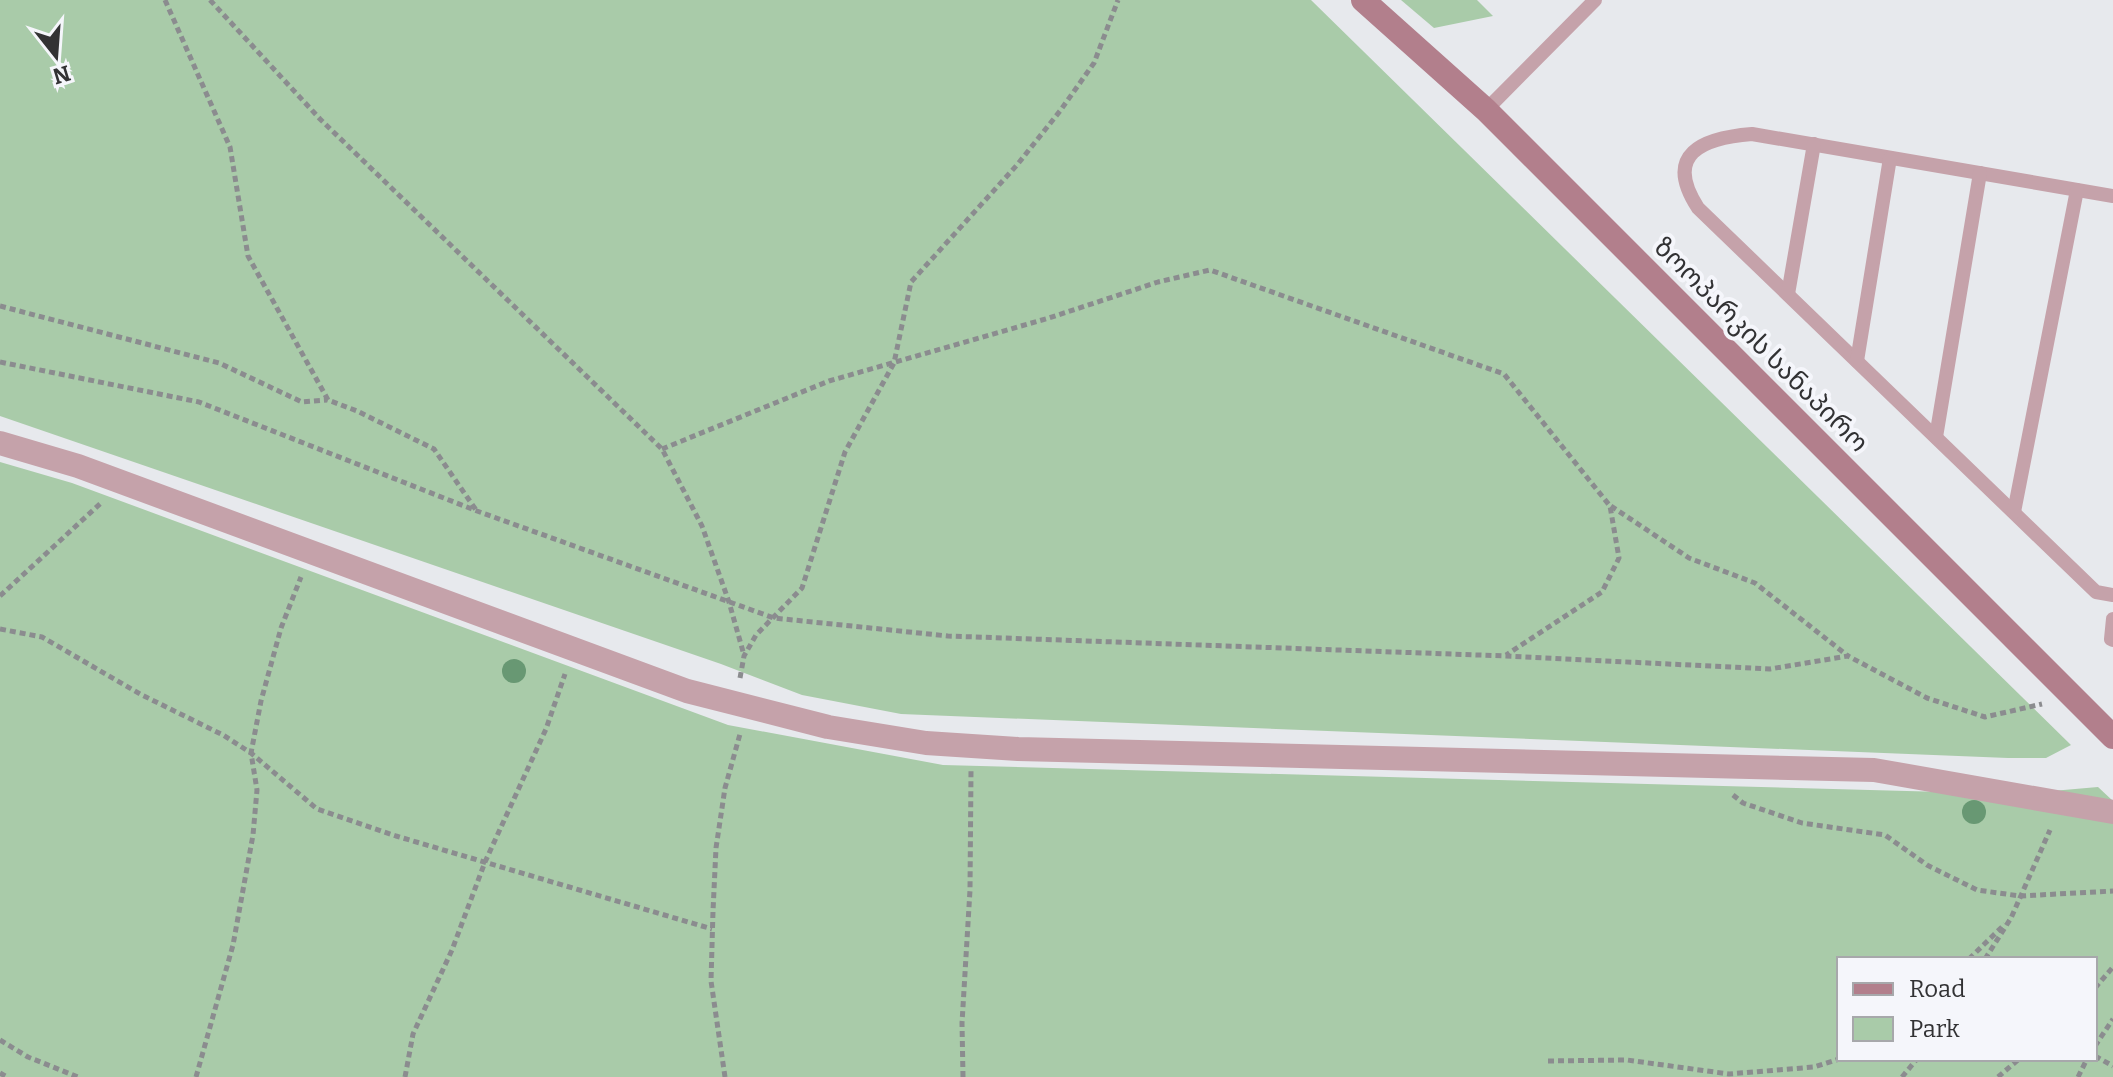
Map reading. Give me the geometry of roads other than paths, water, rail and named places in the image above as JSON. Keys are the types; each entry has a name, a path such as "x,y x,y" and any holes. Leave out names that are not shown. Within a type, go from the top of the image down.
{"main road":[{"name":"ზოოპარკის სანაპირო","path":"1363,0 1486,110 2113,737"}],"street":[{"path":"0,443 78,466 687,691 828,727 926,743 972,746 1874,770 2113,812"}],"lane":[{"path":"1486,110 1595,0"},
{"path":"2113,196 1752,134 1711,139 1693,153 1683,169 1686,189 1698,208 2096,592 2113,595"},
{"path":"1788,294 1814,144"},
{"path":"1857,361 1890,158"},
{"path":"1936,437 1980,173"},
{"path":"2014,512 2077,190"},
{"path":"2113,619 2113,640"}]}
